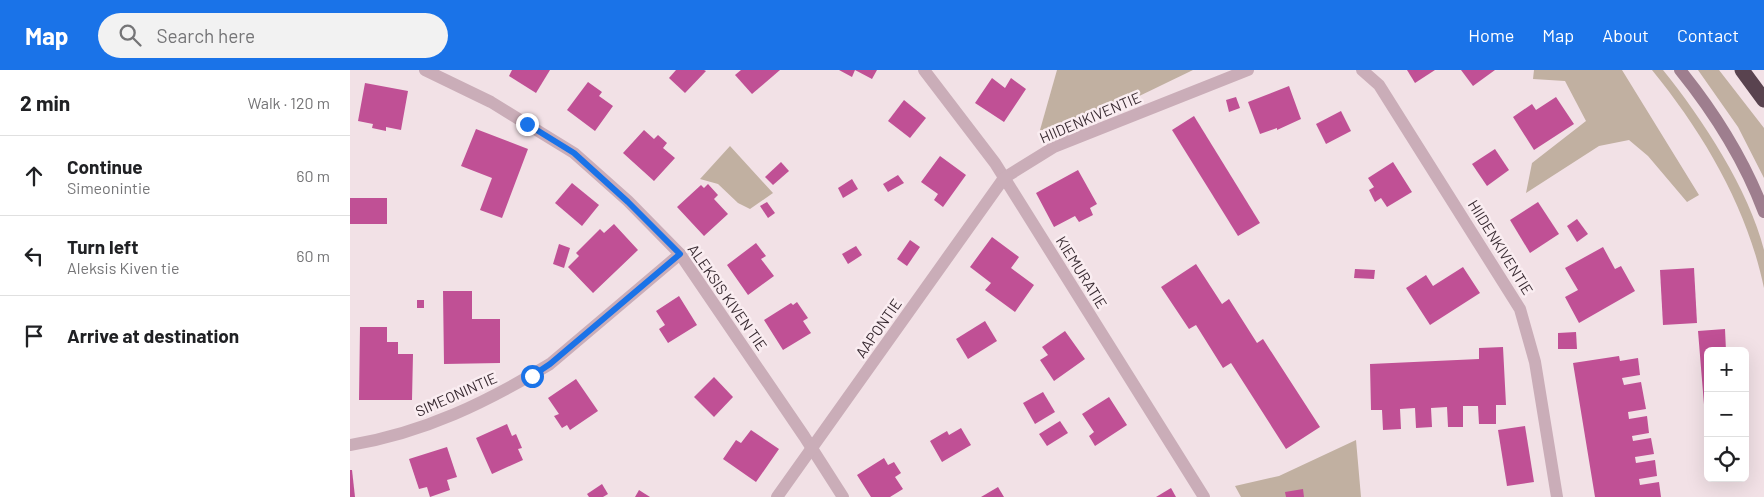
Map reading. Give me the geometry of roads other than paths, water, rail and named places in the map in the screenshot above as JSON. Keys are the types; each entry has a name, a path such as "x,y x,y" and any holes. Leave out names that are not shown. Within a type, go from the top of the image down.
{"highway":[{"path":"1742,70 1764,100"}],"street":[{"name":"ALEKSIS KIVEN TIE","path":"425,70 491,102 574,153 628,202 680,254 843,497"},
{"name":"KIEMURATIE","path":"924,70 995,163 1204,497"},
{"name":"HIIDENKIVENTIE","path":"1004,178 1054,147 1248,70"},
{"name":"HIIDENKIVENTIE","path":"1362,70 1379,84 1520,309 1535,362 1557,497"},
{"path":"1680,70 1725,135 1756,191 1764,212"},
{"name":"AAPONTIE","path":"777,497 1004,178"},
{"name":"SIMEONINTIE","path":"350,445 396,437 443,421 493,398 532,376 550,364 680,254"}]}
